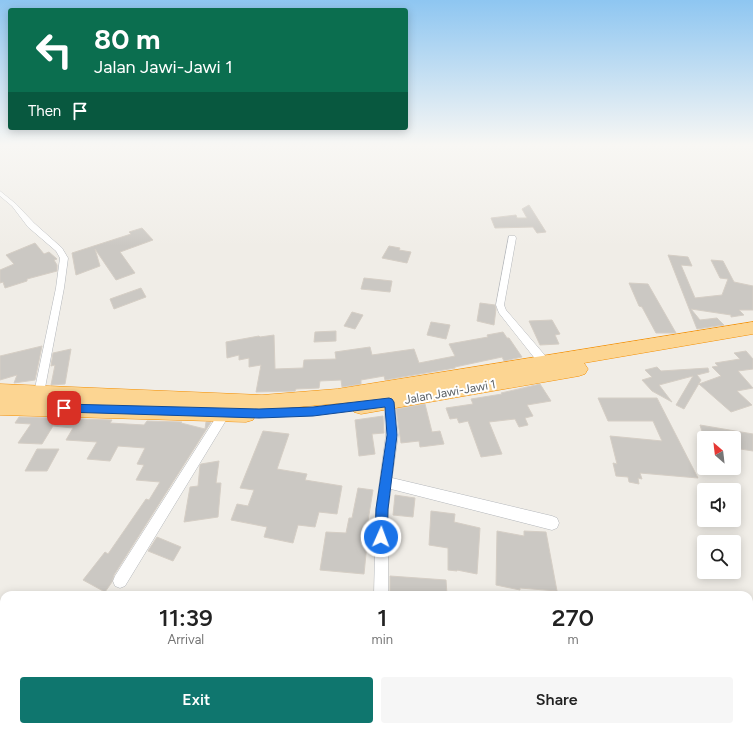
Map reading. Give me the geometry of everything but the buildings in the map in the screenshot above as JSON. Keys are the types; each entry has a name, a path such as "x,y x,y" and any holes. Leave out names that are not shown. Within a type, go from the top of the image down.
{"highway":[{"path":"0,392 39,393 115,403 262,403 369,392 544,362 745,335"},
{"name":"Jalan Jawi-Jawi 1","path":"0,407 115,403 224,414 313,411 389,402 745,335"}],"street":[{"path":"0,193 14,205 31,225 59,250 64,258 60,288 39,393"},
{"path":"512,238 500,305 502,311 544,362"},
{"path":"381,591 382,509 392,435 389,402"},
{"path":"120,581 224,414"},
{"path":"386,482 552,523"}],"route":[{"path":"64,408 259,414 352,408 389,402 392,435 382,509 381,537"}]}
